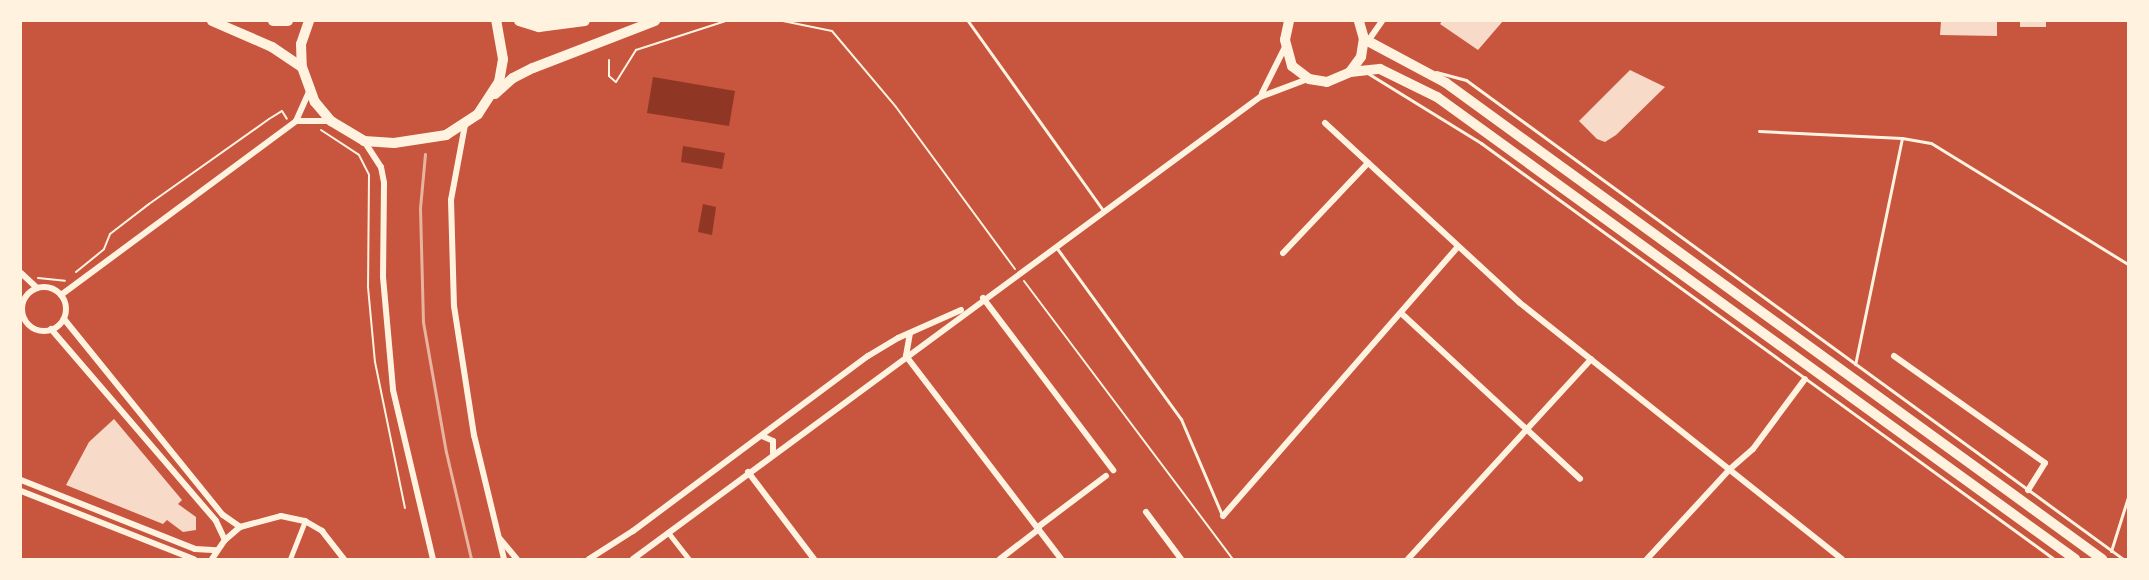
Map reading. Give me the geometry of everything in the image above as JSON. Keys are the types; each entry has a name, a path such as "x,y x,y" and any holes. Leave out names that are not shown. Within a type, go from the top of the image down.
{"highway":[{"path":"212,21 272,47 302,67"},
{"path":"273,21 288,21"},
{"path":"309,21 301,44 302,67 309,92 331,121 364,141 427,140 465,125 513,78 655,21"},
{"path":"493,96 503,59 496,21"},
{"path":"519,21 539,27 585,21"},
{"path":"1281,21 1285,33 1285,47 1292,66 1309,79 1327,82 1353,71 1395,74 1437,97 2075,559"},
{"path":"1285,33 1289,21"},
{"path":"1353,71 1364,43 1359,21"},
{"path":"1364,43 1456,90 2102,559"}],"street":[{"path":"1364,43 1383,21"},
{"path":"1260,97 1285,47"},
{"path":"633,559 982,298 1056,247 1260,97 1309,79"},
{"path":"61,295 294,122 309,92"},
{"path":"294,122 331,121"},
{"path":"1325,123 1458,247 1591,359 1842,559"},
{"path":"465,125 451,200 454,306 460,361 504,559"},
{"path":"364,141 381,167 384,183 383,277 393,390 433,559"},
{"path":"1283,253 1368,162"},
{"path":"1223,516 1458,247"},
{"path":"22,274 37,288"},
{"path":"61,295 46,287 37,288 23,295 23,314 34,328 51,329 64,319"},
{"path":"61,295 64,319 75,337 223,515 240,527"},
{"path":"589,559 868,356 982,298"},
{"path":"982,298 1113,470"},
{"path":"1401,313 1580,479"},
{"path":"21,327 27,322"},
{"path":"51,329 216,521 225,540"},
{"path":"910,333 906,356 1061,559"},
{"path":"1894,356 2045,463 2028,490"},
{"path":"1408,559 1591,359"},
{"path":"1647,559 1730,469 1753,449 1805,380"},
{"path":"762,435 773,441 773,453"},
{"path":"748,472 814,559"},
{"path":"1000,559 1106,476"},
{"path":"21,480 195,549 217,550"},
{"path":"21,491 194,559"},
{"path":"1146,512 1181,559"},
{"path":"212,559 225,540 240,527 266,517 305,521 333,540 344,559"},
{"path":"290,559 305,521"},
{"path":"497,532 517,559"},
{"path":"668,532 689,559"}],"lane":[{"path":"968,21 1104,212"},
{"path":"1353,71 1387,82 1481,143 2054,559"},
{"path":"1424,72 1466,80 2123,559"},
{"path":"1760,131 1902,138 1931,143 2128,264"},
{"path":"1855,364 1902,138"},
{"path":"1056,247 1181,419 1223,516"},
{"path":"2111,551 2128,497"}],"path":[{"path":"609,60 609,76 616,82 636,50 726,21"},
{"path":"783,21 832,31 896,107 1018,274 1233,559"},
{"path":"73,275 104,249 108,237 126,221 269,119 282,111 294,122"},
{"path":"313,129 350,147 363,161 369,175 368,287 375,362 405,508"},
{"path":"22,274 27,272 34,277 68,279"}],"shaded area":[{"path":"653,77 735,91 729,126 647,113"},
{"path":"683,146 725,153 722,169 681,162"},
{"path":"703,204 716,207 712,235 698,232"}],"building":[{"path":"1442,21 1503,21 1478,50 1440,24"},
{"path":"1941,21 1997,21 1997,36 1940,35"},
{"path":"2020,21 2046,21 2046,27 2020,27"},
{"path":"1630,70 1665,87 1616,135 1605,142 1597,139 1579,121"},
{"path":"114,419 182,500 178,504 196,517 196,530 183,532 167,520 163,524 66,485 89,442"}],"railway":[{"path":"425,154 420,208 423,322 446,452 471,559"}]}
